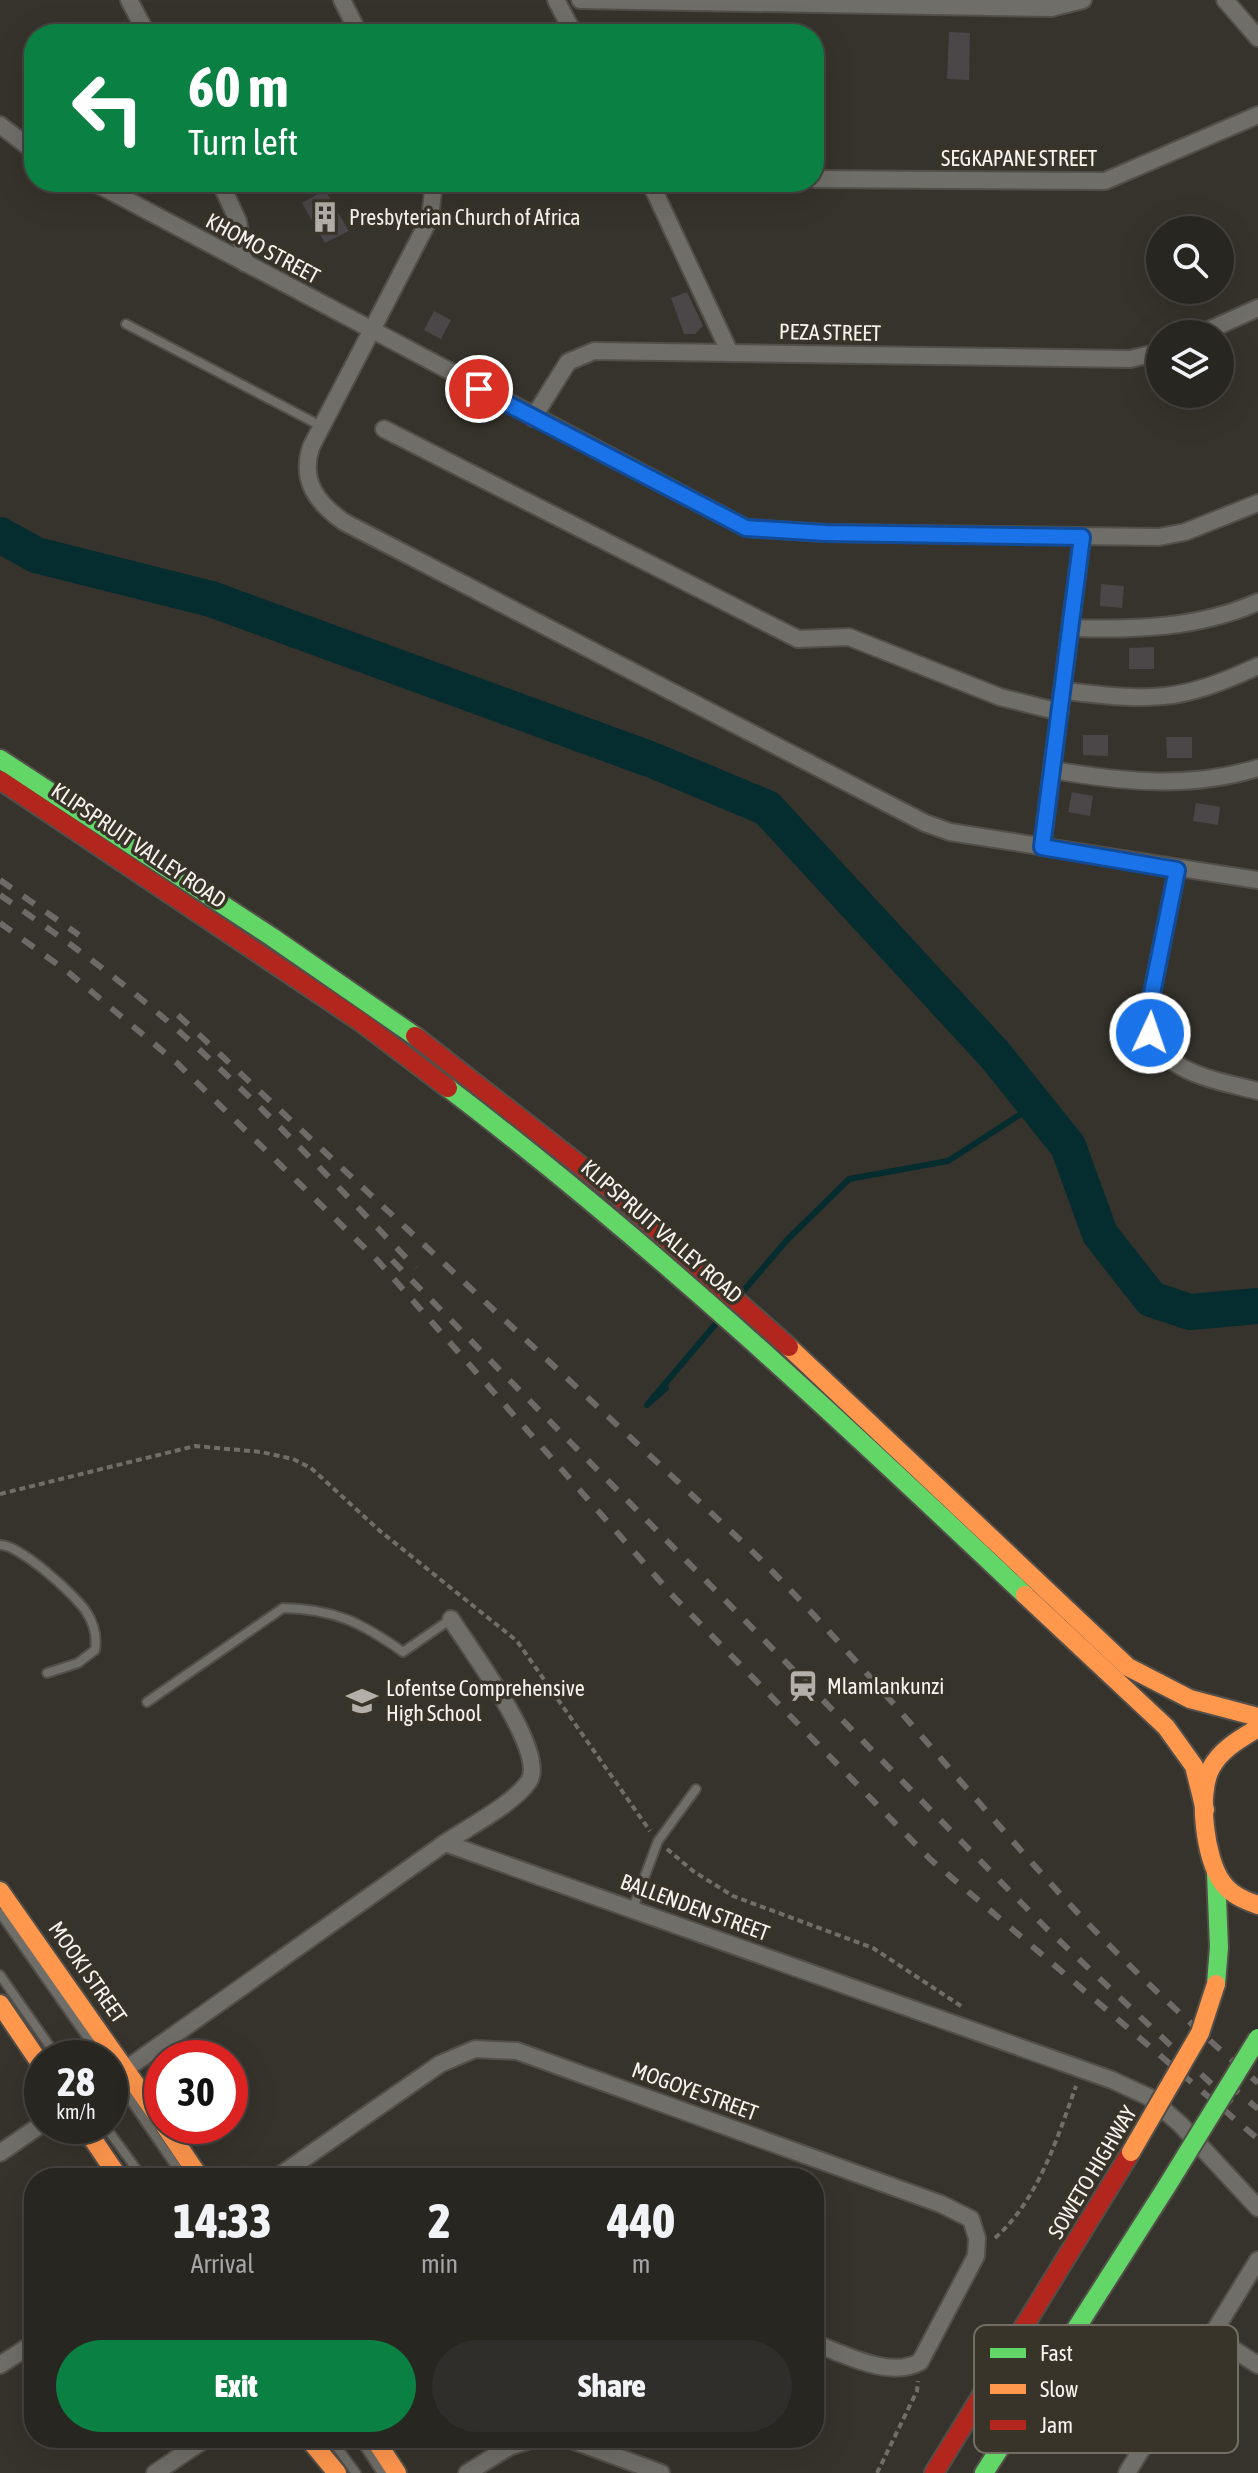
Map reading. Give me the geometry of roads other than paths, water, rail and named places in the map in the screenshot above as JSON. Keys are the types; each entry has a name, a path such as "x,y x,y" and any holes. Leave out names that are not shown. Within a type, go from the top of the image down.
{"main road":[{"name":"KLIPSPRUIT VALLEY ROAD","path":"0,759 402,1024 535,1127 785,1341 1128,1667 1153,1685 1174,1694 1258,1717"},
{"name":"KLIPSPRUIT VALLEY ROAD","path":"0,780 361,1022 552,1167 772,1356 1166,1727 1194,1766 1205,1810"},
{"path":"1258,1728 1223,1751 1205,1783 1205,1839 1222,1887 1234,1896 1258,1905"},
{"name":"SOWETO HIGHWAY","path":"1025,2325 1200,2033 1216,1984 1219,1947 1216,1872"},
{"name":"MOOKI STREET","path":"0,1891 99,2040"},
{"path":"0,2004 24,2040"},
{"path":"1078,2325 1258,2038"},
{"name":"MOOKI STREET","path":"128,2081 144,2101"},
{"path":"96,2144 112,2168"},
{"name":"MOOKI STREET","path":"177,2144 193,2168"},
{"name":"SOWETO HIGHWAY","path":"934,2473 974,2408"},
{"path":"316,2448 337,2473"},
{"path":"381,2448 397,2473"},
{"path":"984,2473 997,2453"}],"street":[{"path":"129,0 142,24"},
{"path":"342,0 354,24"},
{"path":"556,0 569,24"},
{"path":"580,0 1051,8 1083,0"},
{"path":"1225,0 1258,38"},
{"name":"SEGKAPANE STREET","path":"824,179 1105,181 1258,115"},
{"path":"0,125 24,143"},
{"name":"KHOMO STREET","path":"112,192 533,418 746,528 810,533 1082,537 1177,534 1258,503"},
{"path":"225,192 238,221 245,263"},
{"path":"433,192 430,218 321,426 309,456 309,479 323,507 344,522 925,823 950,832 1177,870 1258,880"},
{"path":"655,192 730,353"},
{"path":"1231,320 1258,308"},
{"name":"PEZA STREET","path":"533,418 568,362 581,354 603,350 1130,359 1146,355"},
{"path":"384,429 798,639 849,637 1000,697 1060,712"},
{"path":"1042,847 1065,691 1082,537"},
{"path":"1073,628 1114,629 1200,622 1258,602"},
{"path":"1065,691 1152,700 1216,685 1258,666"},
{"path":"1053,770 1170,782 1233,775 1258,768"},
{"path":"1177,870 1147,1018 1150,1033 1157,1048 1188,1071 1258,1091"},
{"path":"128,2062 445,1843 529,1781 533,1770 529,1744 451,1619"},
{"name":"BALLENDEN STREET","path":"445,1843 1082,2068 1149,2097 1180,2124 1258,2208"},
{"name":"MOGOYE STREET","path":"290,2168 440,2064 475,2049 496,2047 517,2051 958,2210 974,2224 976,2256 920,2362 904,2368 876,2365 824,2347"},
{"path":"0,2153 24,2136"},
{"path":"1217,2325 1258,2260"},
{"path":"0,2365 24,2349"},
{"path":"1238,2352 1258,2365"},
{"path":"155,2473 192,2448"},
{"path":"467,2473 507,2448"},
{"path":"593,2448 661,2473"},
{"path":"1127,2473 1139,2453"}],"lane":[{"path":"126,324 321,426"},
{"path":"0,1545 16,1548 78,1601 93,1625 95,1650 78,1663 47,1673"},
{"path":"147,1702 283,1608 307,1608 361,1623 403,1652 451,1619"},
{"path":"633,1908 658,1841 696,1789"},
{"name":"MOOKI STREET","path":"0,1913 89,2040"},
{"path":"0,1975 45,2040"},
{"name":"MOOKI STREET","path":"128,2086 178,2168"},
{"path":"118,2144 136,2168"},
{"path":"337,2448 356,2473"},
{"path":"366,2448 382,2473"}],"waterway":[{"path":"0,535 36,555 211,599 652,760 767,808 995,1055 1068,1146 1100,1234 1151,1299 1190,1312 1258,1306"},
{"path":"739,1296 787,1240 849,1179 948,1161 1035,1105"},
{"path":"666,1388 647,1405 719,1320"}],"railway":[{"path":"0,880 79,935"},
{"path":"0,895 105,970 198,1048 293,1140 416,1268"},
{"path":"0,923 68,972 177,1063 378,1261 674,1597 930,1859 1258,2139"},
{"path":"178,1015 751,1550 829,1631 1076,1911 1152,1987 1258,2083"},
{"path":"392,1260 1047,1929 1236,2107"},
{"path":"1228,2084 1258,2109"}],"place":[{"name":"Presbyterian Church of Africa","path":"325,217"},
{"name":"Mlamlankunzi","path":"803,1686"},
{"name":"Lofentse Comprehensive High School","path":"362,1701"}]}
